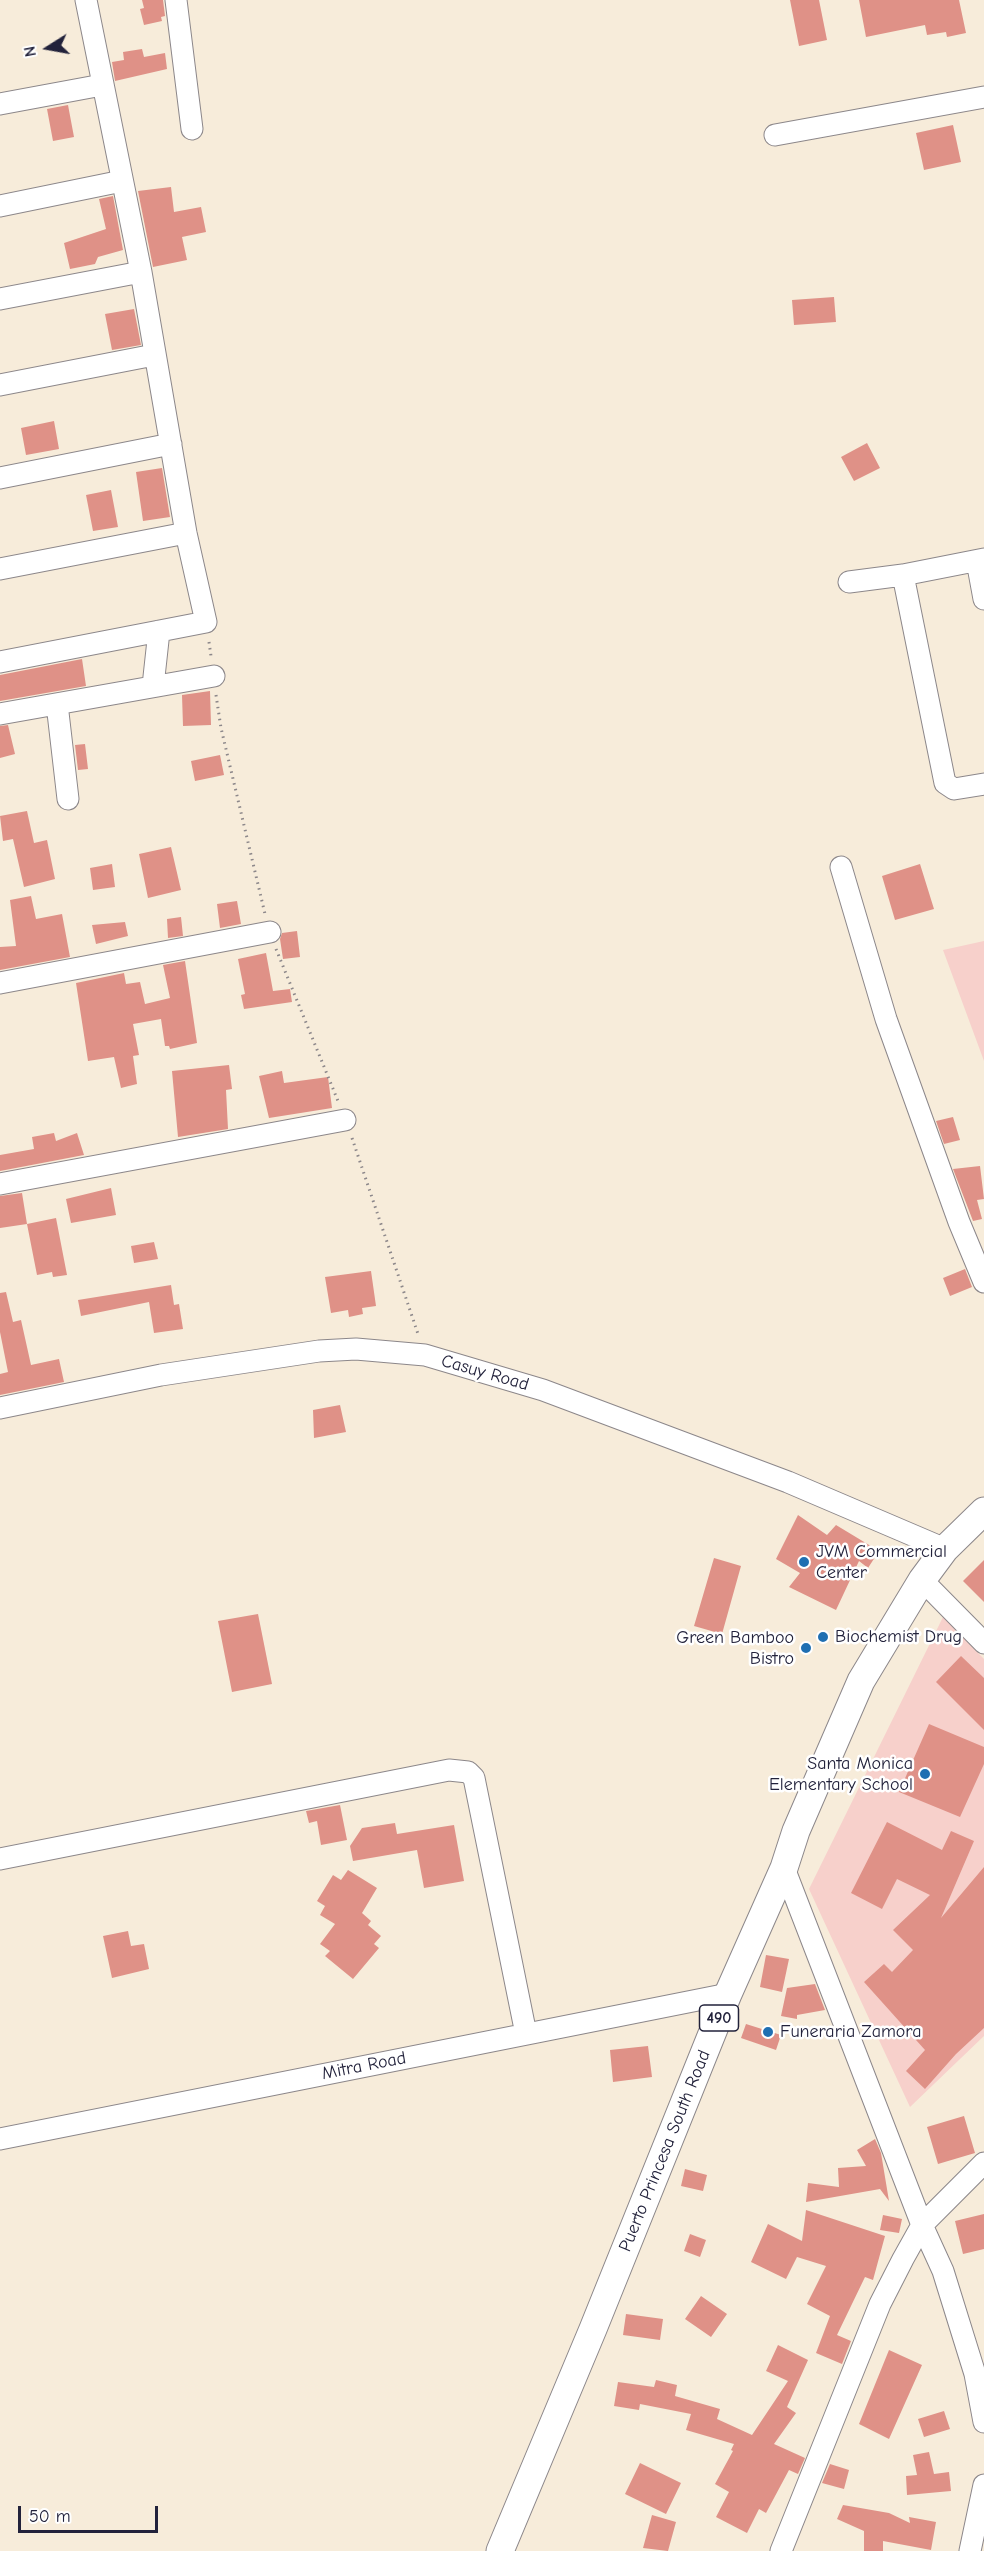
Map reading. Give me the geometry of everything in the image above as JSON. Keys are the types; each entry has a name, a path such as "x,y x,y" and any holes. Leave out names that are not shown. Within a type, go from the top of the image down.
{"main road":[{"name":"Puerto Princesa South Road","path":"500,2551 593,2329 728,1994 784,1868 796,1832 861,1681 922,1580 945,1549 984,1511"}],"street":[{"path":"0,662 206,622 186,533 141,272 86,0"},
{"path":"176,0 192,129"},
{"path":"0,104 102,85"},
{"path":"775,135 984,97"},
{"path":"0,206 122,181"},
{"path":"0,299 141,272"},
{"path":"0,386 154,355"},
{"path":"0,478 171,444"},
{"path":"0,569 186,533"},
{"path":"849,582 903,575 981,560 984,599"},
{"path":"903,575 945,783 954,789 984,784"},
{"path":"153,686 159,631"},
{"path":"0,714 214,676"},
{"path":"57,704 68,799"},
{"path":"841,867 886,1019 959,1222 984,1282"},
{"path":"0,983 270,932"},
{"path":"0,1184 345,1120"},
{"name":"Casuy Road","path":"0,1408 161,1375 319,1351 368,1349 425,1355 543,1390 788,1482 945,1549"},
{"path":"922,1580 984,1643"},
{"path":"0,1859 449,1770 468,1772 474,1778 526,2034"},
{"path":"784,1868 922,2225 943,2271 975,2374 984,2422"},
{"name":"Mitra Road","path":"0,2139 728,1994"},
{"path":"781,2551 880,2304 922,2225 984,2163"},
{"path":"970,2551 984,2485"}],"path":[{"path":"206,622 221,728 270,932 345,1120 425,1355"}],"shaded area":[{"path":"984,941 984,1061 943,950"},
{"name":"Santa Monica Elementary School","path":"943,1617 984,1659 984,2036 910,2107 809,1889"}],"building":[{"path":"142,0 163,0 165,16 161,17 162,21 144,25 140,9 144,8"},
{"path":"790,0 819,0 827,40 799,46"},
{"path":"859,0 959,0 966,33 947,37 946,32 927,35 925,25 866,37"},
{"path":"142,49 144,57 165,53 167,69 115,81 112,62 124,60 123,52"},
{"path":"68,105 74,137 53,141 47,109"},
{"path":"953,125 961,162 924,170 916,133"},
{"path":"171,187 174,212 201,207 206,232 182,237 187,260 153,267 138,191"},
{"path":"113,196 123,250 98,257 95,264 70,269 64,243 106,229 99,199"},
{"path":"834,297 836,322 794,325 792,300"},
{"path":"134,309 141,345 112,350 105,314"},
{"path":"54,421 59,449 26,455 21,428"},
{"path":"867,443 880,468 854,481 841,457"},
{"path":"162,468 170,517 143,521 136,472"},
{"path":"111,490 118,527 93,531 86,495"},
{"path":"82,659 86,686 0,701 0,675"},
{"path":"210,691 211,725 183,726 182,695"},
{"path":"8,725 15,754 0,758 0,726"},
{"path":"85,744 88,769 78,770 75,745"},
{"path":"220,755 224,775 195,781 191,761"},
{"path":"27,811 34,843 47,840 55,879 24,887 13,839 3,841 0,816"},
{"path":"171,847 181,890 148,898 139,854"},
{"path":"112,864 115,887 93,890 90,868"},
{"path":"920,864 934,909 895,920 882,876"},
{"path":"31,896 36,919 62,914 70,957 0,970 0,947 16,946 10,900"},
{"path":"237,901 241,924 220,928 217,904"},
{"path":"181,917 183,936 168,938 167,919"},
{"path":"125,922 128,936 96,944 92,925"},
{"path":"297,931 300,957 283,959 280,939 282,933"},
{"path":"266,953 273,991 290,989 292,1002 244,1009 241,995 245,994 238,959"},
{"path":"185,961 197,1043 170,1049 169,1046 165,1046 161,1019 133,1024 139,1055 133,1056 137,1084 121,1088 114,1057 88,1061 76,983 124,973 126,984 140,982 145,1004 170,998 163,965"},
{"path":"229,1065 232,1089 226,1090 228,1129 178,1137 172,1071"},
{"path":"282,1071 284,1083 328,1077 332,1108 269,1118 259,1076"},
{"path":"953,1117 960,1140 944,1144 936,1121"},
{"path":"54,1133 56,1141 77,1133 84,1155 0,1171 0,1155 34,1149 32,1137"},
{"path":"980,1166 984,1199 977,1200 982,1219 973,1221 953,1169"},
{"path":"111,1188 116,1215 71,1223 66,1199"},
{"path":"22,1193 27,1224 0,1228 0,1196"},
{"path":"56,1218 67,1275 53,1277 52,1272 37,1275 27,1224"},
{"path":"154,1242 158,1259 134,1263 131,1246"},
{"path":"965,1269 972,1287 950,1296 943,1278"},
{"path":"371,1271 376,1306 362,1308 363,1314 349,1317 348,1310 331,1313 325,1277"},
{"path":"171,1285 174,1305 179,1304 183,1329 154,1333 149,1302 81,1316 78,1300"},
{"path":"6,1292 13,1322 21,1320 31,1365 59,1359 64,1382 0,1395 0,1374 8,1372 0,1332 0,1293"},
{"path":"340,1405 346,1432 314,1438 313,1410"},
{"name":"JVM Commercial Center","path":"798,1515 827,1535 836,1525 879,1551 868,1568 859,1561 836,1610 789,1587 800,1573 776,1559"},
{"path":"714,1558 741,1566 722,1634 694,1626"},
{"path":"984,1560 984,1602 963,1581"},
{"path":"258,1614 272,1684 232,1692 218,1621"},
{"path":"961,1656 984,1678 984,1730 936,1682"},
{"path":"929,1724 984,1747 984,1764 960,1817 899,1792"},
{"path":"340,1805 347,1840 321,1845 317,1821 309,1823 306,1811"},
{"path":"887,1822 942,1850 951,1831 974,1841 941,1918 984,1867 984,2028 956,2054 925,2089 906,2071 925,2050 864,1982 884,1964 892,1972 913,1950 893,1930 930,1895 897,1879 882,1909 851,1893"},
{"path":"395,1823 397,1834 454,1825 464,1881 424,1888 417,1850 353,1861 350,1846 362,1828"},
{"path":"348,1870 377,1888 362,1913 371,1921 368,1925 381,1936 374,1944 379,1948 353,1979 325,1956 330,1951 320,1944 335,1924 320,1915 325,1906 317,1901 333,1875 341,1880"},
{"path":"128,1931 131,1946 144,1944 149,1969 112,1978 103,1936"},
{"path":"766,1955 789,1959 782,1992 760,1987"},
{"path":"815,1984 825,2010 797,2015 797,2019 781,2016 787,1988"},
{"path":"746,2024 781,2035 776,2050 741,2038"},
{"path":"648,2046 652,2077 613,2082 610,2050"},
{"path":"964,2116 975,2153 938,2164 927,2127"},
{"path":"875,2139 881,2153 889,2201 880,2189 806,2202 808,2183 839,2187 838,2168 866,2166 857,2150"},
{"path":"685,2169 707,2175 703,2191 681,2186"},
{"path":"806,2210 885,2236 873,2280 865,2277 837,2335 851,2341 842,2364 816,2353 830,2316 807,2304 826,2266 797,2257 786,2279 751,2262 768,2224 802,2241"},
{"path":"984,2214 984,2249 963,2254 955,2221"},
{"path":"883,2215 902,2219 899,2233 880,2230"},
{"path":"690,2234 706,2240 700,2257 684,2251"},
{"path":"701,2296 727,2314 711,2337 685,2319"},
{"path":"626,2314 663,2319 660,2340 623,2335"},
{"path":"778,2345 808,2360 787,2407 796,2413 774,2444 805,2458 798,2474 789,2470 766,2513 759,2509 747,2533 716,2517 729,2492 715,2484 733,2451 731,2450 734,2444 686,2430 691,2414 640,2404 639,2410 614,2406 618,2382 654,2387 656,2380 677,2385 675,2396 720,2409 717,2419 752,2435 788,2381 766,2371"},
{"path":"889,2350 922,2365 889,2439 859,2424"},
{"path":"944,2411 950,2429 924,2437 918,2419"},
{"path":"929,2452 934,2474 949,2472 951,2491 907,2495 906,2476 917,2475 913,2455"},
{"path":"640,2463 681,2483 666,2514 625,2494"},
{"path":"830,2464 849,2470 844,2489 822,2483"},
{"path":"843,2505 889,2513 910,2523 909,2517 936,2522 931,2550 883,2541 883,2551 864,2551 864,2531 837,2519"},
{"path":"652,2515 676,2522 668,2551 643,2548"}],"place":[{"name":"JVM Commercial Center","path":"804,1562"},
{"name":"Biochemist Drug","path":"823,1637"},
{"name":"Green Bamboo Bistro","path":"806,1648"},
{"name":"Santa Monica Elementary School","path":"925,1774"},
{"name":"Funeraria Zamora","path":"768,2032"}]}
